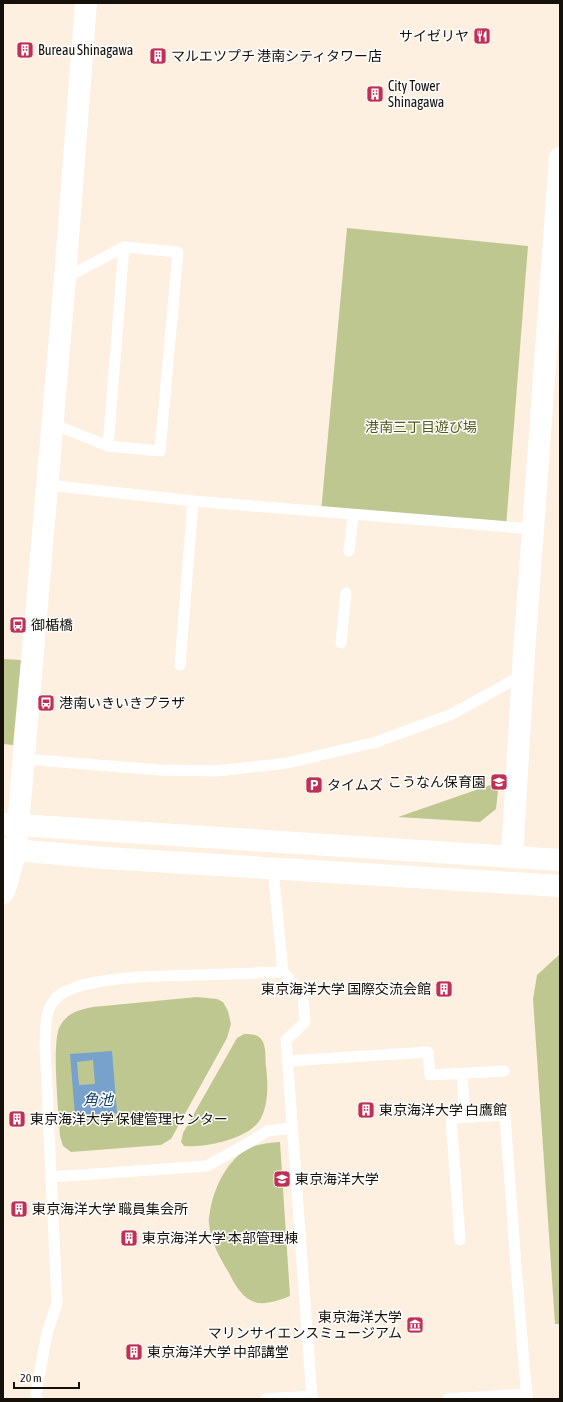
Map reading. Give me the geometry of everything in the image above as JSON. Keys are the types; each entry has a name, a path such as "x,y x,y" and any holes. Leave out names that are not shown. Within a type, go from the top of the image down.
{"street":[{"path":"3,893 5,889 10,849 11,825 24,759 65,278 86,3"},
{"path":"512,858 533,529 560,158"},
{"path":"11,825 560,860"},
{"path":"10,849 104,858 560,886"}],"lane":[{"path":"53,424 108,446 160,451 178,252 124,247 65,278"},
{"path":"108,446 124,247"},
{"path":"48,485 193,501 533,529"},
{"path":"180,665 193,501"},
{"path":"349,551 353,515"},
{"path":"341,643 346,593"},
{"path":"24,759 160,770 217,771 287,763 376,742 450,715 523,675"},
{"path":"266,1399 312,1397 286,1040 305,1022 303,995 283,972 273,869"},
{"path":"37,1399 36,1393 47,1332 57,1303 45,1045 47,1013 56,998 71,988 111,980 138,977 283,972"},
{"path":"287,1061 428,1052 430,1075 504,1071"},
{"path":"462,1074 465,1117"},
{"path":"448,1399 527,1396 505,1115 451,1118 460,1240"},
{"path":"51,1177 207,1166 267,1131 292,1128"}],"green space":[{"name":"港南三丁目遊び場","path":"347,228 528,246 506,527 321,512"},
{"path":"3,659 21,660 13,745 3,744"},
{"path":"499,782 496,809 480,822 398,817"},
{"path":"560,954 560,1324 555,1324 533,999 537,975"},
{"path":"197,997 217,999 223,1002 228,1011 231,1024 227,1038 171,1139 161,1145 71,1152 63,1146 60,1136 57,1096 56,1047 57,1034 63,1021 74,1012 93,1007"},
{"path":"244,1034 252,1034 257,1036 262,1040 265,1050 267,1093 265,1107 260,1120 254,1127 246,1132 225,1141 214,1144 184,1146 181,1142 183,1133 237,1038"},
{"path":"280,1142 290,1296 270,1302 258,1303 248,1299 234,1282 213,1243 209,1218 212,1202 218,1185 227,1168 233,1161 240,1154 251,1147"}],"water":[{"name":"角池","path":"112,1051 117,1113 75,1116 70,1054","holes":["93,1060 95,1084 79,1085 77,1062"]}],"place":[{"name":"サイゼリヤ","path":"482,36"},
{"name":"Bureau Shinagawa","path":"25,50"},
{"name":"マルエツプチ 港南シティタワー店","path":"158,56"},
{"name":"City Tower Shinagawa","path":"375,94"},
{"name":"御楯橋","path":"18,625"},
{"name":"港南いきいきプラザ","path":"46,703"},
{"name":"こうなん保育園","path":"499,782"},
{"name":"タイムズ","path":"314,785"},
{"name":"東京海洋大学 国際交流会館","path":"444,989"},
{"name":"東京海洋大学 白鷹館","path":"366,1110"},
{"name":"東京海洋大学 保健管理センター","path":"17,1119"},
{"name":"東京海洋大学","path":"282,1179"},
{"name":"東京海洋大学 職員集会所","path":"19,1209"},
{"name":"東京海洋大学 本部管理棟","path":"129,1238"},
{"name":"東京海洋大学 マリンサイエンスミュージアム","path":"415,1325"},
{"name":"東京海洋大学 中部講堂","path":"134,1352"}]}
